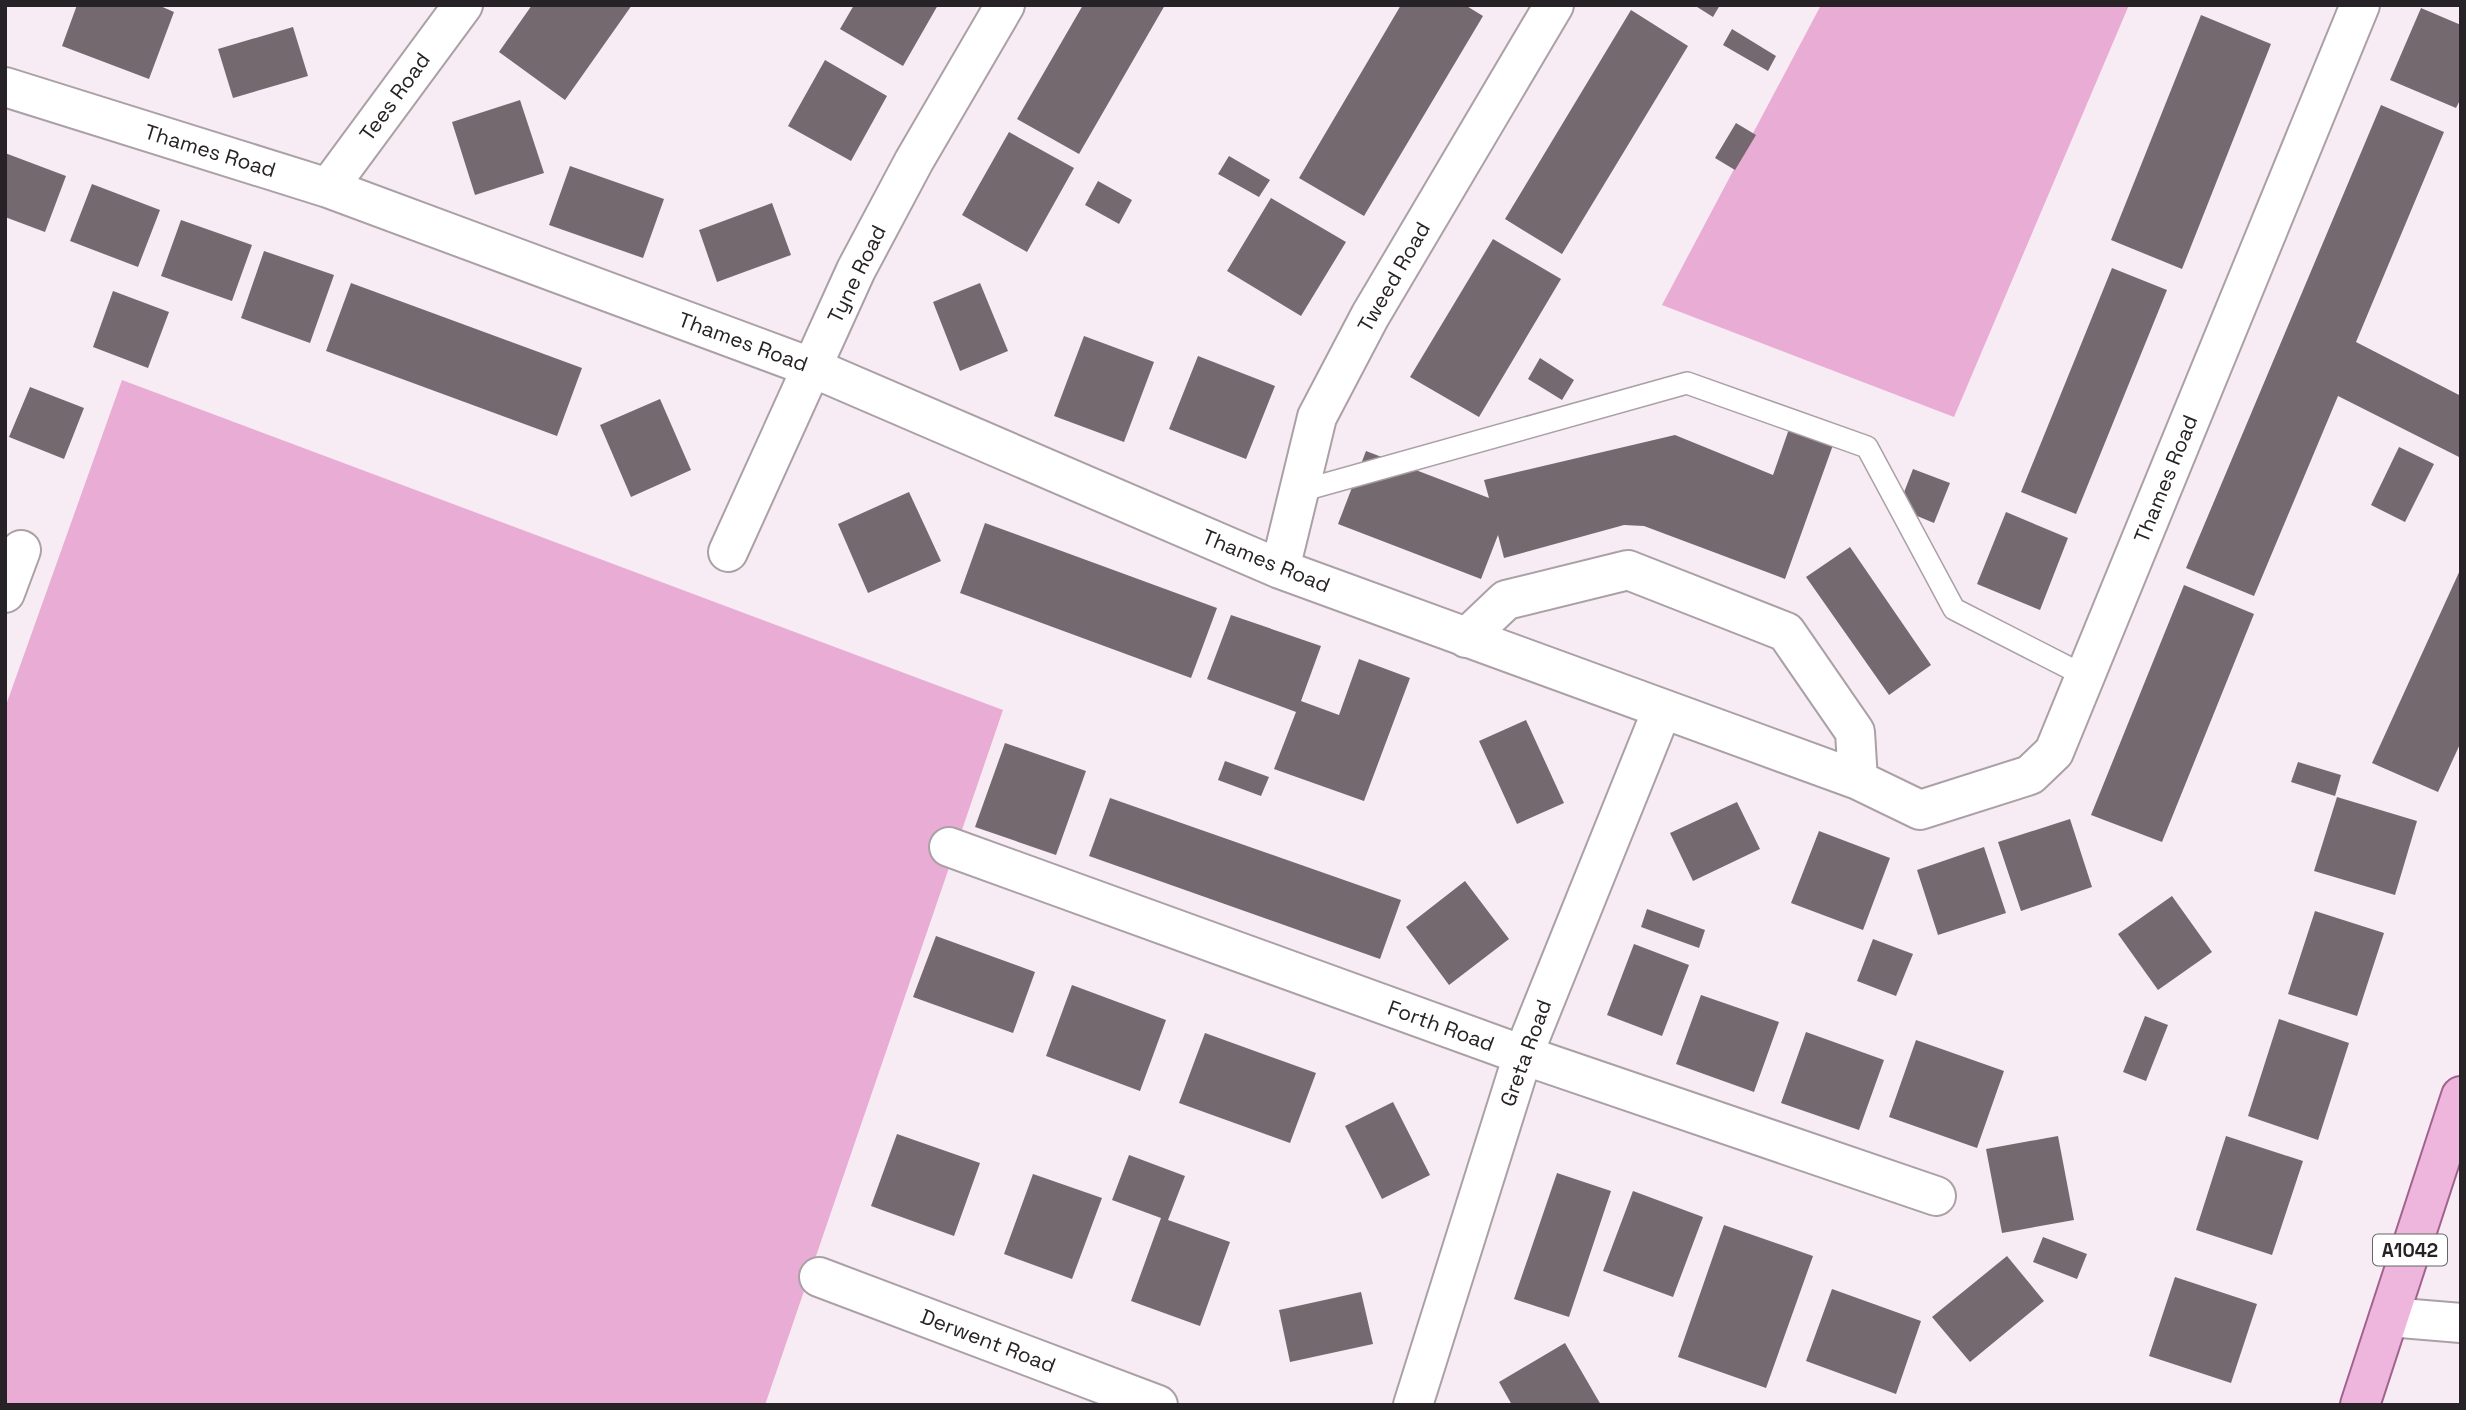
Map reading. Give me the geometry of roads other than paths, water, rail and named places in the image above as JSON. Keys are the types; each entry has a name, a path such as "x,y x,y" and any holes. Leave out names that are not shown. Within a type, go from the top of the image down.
{"main road":[{"name":"A1042","path":"2360,1405 2461,1096"}],"street":[{"name":"Tees Road","path":"328,188 463,5"},
{"name":"Tyne Road","path":"728,552 856,270 914,161 1005,5"},
{"name":"Tweed Road","path":"1280,569 1317,417 1370,316 1554,5"},
{"name":"Thames Road","path":"5,87 328,188 813,368 1280,569 1858,780 1920,810 2030,775 2054,752 2360,5"},
{"path":"5,593 21,550"},
{"path":"1466,638 1506,600 1628,570 1786,632 1855,732 1858,780"},
{"name":"Greta Road","path":"1413,1405 1523,1055 1662,710"},
{"name":"Forth Road","path":"949,847 1523,1055 1936,1196"},
{"name":"Derwent Road","path":"819,1277 1158,1405"},
{"path":"2389,1317 2461,1323"}],"lane":[{"path":"1297,492 1687,383 1867,447 1954,609 2085,676"}]}
